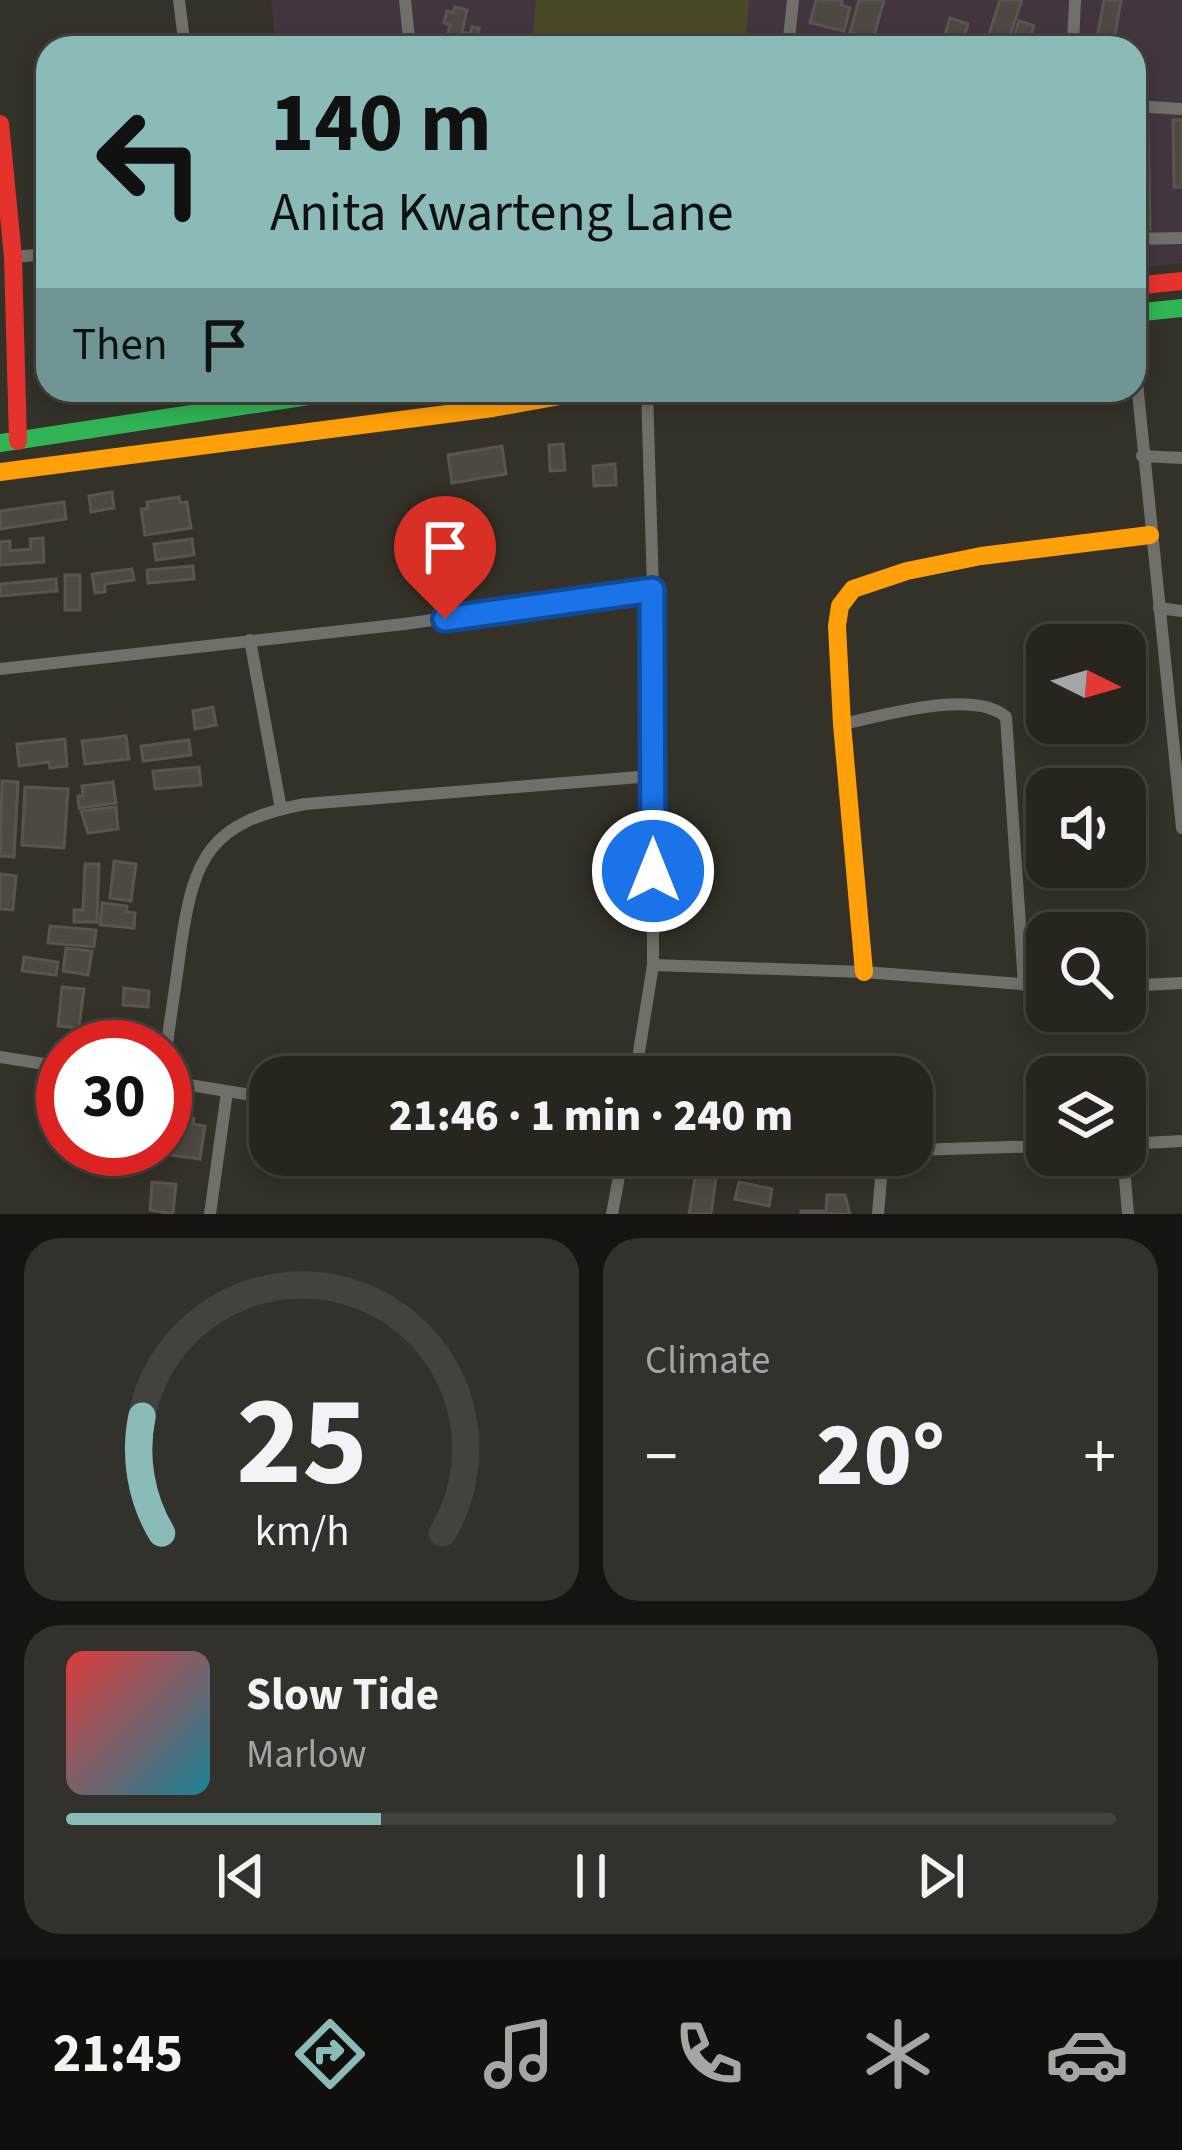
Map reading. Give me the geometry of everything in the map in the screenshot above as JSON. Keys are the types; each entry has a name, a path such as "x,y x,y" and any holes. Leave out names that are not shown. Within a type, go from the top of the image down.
{"main road":[{"path":"0,124 13,256 7,305 9,442 214,402"},
{"path":"1146,285 1182,281"},
{"path":"1146,312 1182,308"},
{"path":"307,402 310,433"},
{"path":"0,472 526,402"},
{"path":"864,972 842,724 840,606 853,589 878,578 981,556 1150,535"}],"street":[{"path":"179,0 184,36"},
{"path":"405,0 409,36"},
{"path":"789,36 793,0"},
{"path":"1074,36 1076,0"},
{"path":"1146,107 1182,109"},
{"path":"1146,239 1182,238"},
{"path":"13,256 36,255"},
{"path":"638,1056 653,965 646,402"},
{"path":"1138,402 1182,825"},
{"path":"1142,456 1182,458"},
{"path":"0,669 404,625 652,590"},
{"path":"1159,608 1182,611"},
{"path":"250,640 281,809"},
{"path":"653,965 864,972 1024,985 1006,717 996,708 965,704 842,724"},
{"path":"170,1020 190,885 206,854 230,831 281,809 398,794 652,776"},
{"path":"1146,985 1182,983"},
{"path":"0,1057 36,1063"},
{"path":"192,1086 249,1095"},
{"path":"210,1214 227,1092"},
{"path":"1146,1143 1182,1141"},
{"path":"933,1149 1026,1147"},
{"path":"612,1214 619,1176"},
{"path":"878,1214 881,1176"},
{"path":"1125,1176 1128,1214"}],"shaded area":[{"path":"271,0 1182,0 1182,263 1146,268 1146,36 275,36"}],"green space":[{"path":"536,0 749,0 746,36 533,36"}],"building":[{"path":"816,0 842,0 841,5 850,8 844,31 810,23"},
{"path":"859,0 884,0 874,36 850,32"},
{"path":"1000,0 1022,0 1010,35 1014,36 988,36"},
{"path":"1104,0 1121,0 1115,36 1097,36"},
{"path":"455,7 467,10 462,32 470,34 472,27 479,28 477,36 448,36 450,25 444,23 447,11 453,13"},
{"path":"950,18 968,24 964,36 945,36"},
{"path":"1019,21 1034,26 1030,36 1014,36"},
{"path":"1146,120 1148,120 1150,229 1146,229"},
{"path":"1173,120 1182,120 1182,187 1174,187"},
{"path":"563,444 565,470 550,471 549,445"},
{"path":"502,446 506,474 452,483 448,455"},
{"path":"615,464 616,485 594,486 593,466"},
{"path":"112,492 114,508 91,512 89,496"},
{"path":"179,497 180,503 187,502 191,528 145,535 141,509 148,508 147,502"},
{"path":"64,502 66,519 0,529 0,511"},
{"path":"43,538 44,562 0,565 0,542 10,541 10,551 31,549 30,539"},
{"path":"192,539 194,555 156,560 154,544"},
{"path":"193,566 194,579 148,583 147,570"},
{"path":"132,569 134,580 105,584 105,592 95,593 92,574"},
{"path":"65,575 80,575 80,610 65,610"},
{"path":"56,579 57,591 0,596 0,584"},
{"path":"213,707 216,725 195,729 193,711"},
{"path":"126,736 129,759 85,764 82,741"},
{"path":"65,739 67,766 50,768 49,762 19,766 17,744"},
{"path":"189,740 191,755 143,761 141,746"},
{"path":"199,767 201,785 155,789 153,771"},
{"path":"2,781 18,782 14,857 0,856"},
{"path":"113,782 116,803 79,808 82,786"},
{"path":"25,787 68,789 64,848 22,845"},
{"path":"116,807 118,829 88,833 81,811"},
{"path":"114,861 136,864 131,901 110,898"},
{"path":"85,864 99,864 97,922 74,922 74,910 83,910"},
{"path":"0,874 16,876 13,910 0,909"},
{"path":"102,903 127,906 126,912 135,913 134,928 100,925"},
{"path":"50,926 96,930 94,947 48,943"},
{"path":"66,948 92,951 88,975 63,971"},
{"path":"24,957 58,962 56,975 22,971"},
{"path":"62,987 84,989 80,1020 59,1020"},
{"path":"124,988 149,991 148,1007 123,1005"},
{"path":"192,1118 193,1124 205,1126 200,1159 192,1158"},
{"path":"695,1176 716,1178 711,1214 689,1214"},
{"path":"152,1182 176,1184 173,1214 150,1210"},
{"path":"739,1182 772,1189 769,1206 735,1199"},
{"path":"827,1195 845,1195 850,1214 801,1214 826,1211"}],"traffic: fast":[{"path":"1146,312 1182,308"},
{"path":"0,443 269,402"}],"traffic: slow":[{"path":"0,472 526,402"},
{"path":"864,972 842,724 840,606 853,589 907,571 981,556 1150,535"}],"traffic: jam":[{"path":"0,124 13,257 18,441"},
{"path":"1146,285 1182,281"}],"route":[{"path":"445,619 652,590 653,871"}]}
